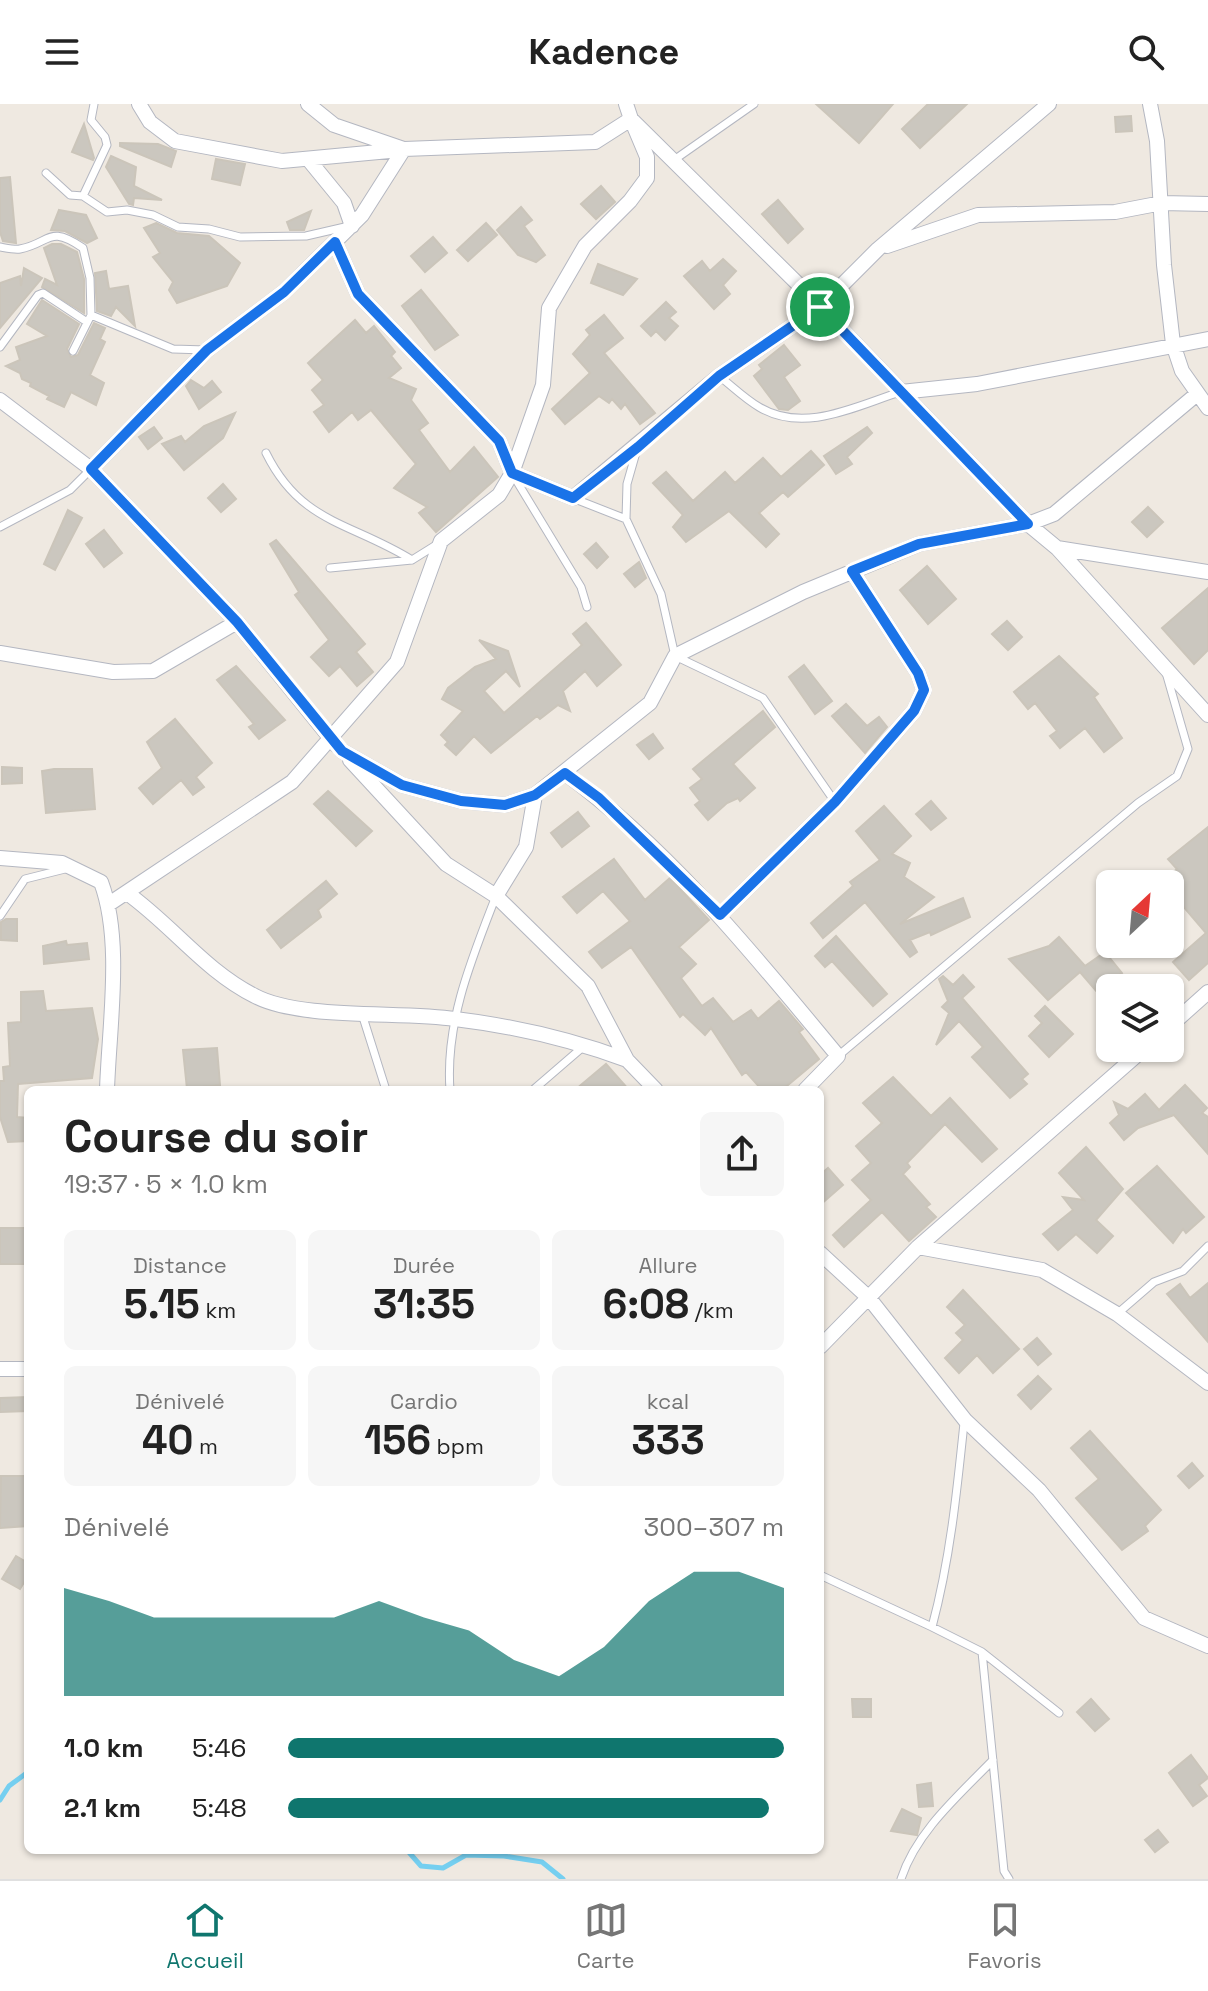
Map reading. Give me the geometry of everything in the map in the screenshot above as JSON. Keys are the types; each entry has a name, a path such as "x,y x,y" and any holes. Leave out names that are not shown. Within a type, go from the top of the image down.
{"street":[{"path":"139,104 150,122 175,141 282,161 404,149 595,142 631,119"},
{"path":"308,104 334,125 404,149"},
{"path":"109,904 292,782 397,662 441,541 499,495 512,473 543,385 549,308 585,246 630,201 647,178 647,157 626,104"},
{"path":"335,242 358,294 499,441 512,473 573,498 638,447 719,376 820,307 878,249 1049,104"},
{"path":"1150,104 1157,141 1173,344 1182,371 1203,390 1208,408"},
{"path":"631,119 820,307 1028,524 1057,548 1208,715"},
{"path":"91,469 207,350 284,292 352,226 404,149"},
{"path":"308,159 344,203 352,226"},
{"path":"878,249 978,215 1115,212 1162,203 1208,204"},
{"path":"901,392 977,384 1208,339"},
{"path":"342,751 402,785 461,801 505,805 535,795 650,703 675,656 748,618 919,544 1028,524 1054,514 1203,390"},
{"path":"0,400 91,469 237,622 331,739 446,864 496,896 588,986 627,1060 652,1086"},
{"path":"1057,548 1208,572"},
{"path":"720,915 835,802 914,711 924,690 918,673 852,571"},
{"path":"0,653 113,672 153,671 237,622"},
{"path":"565,773 599,798 720,915 838,1056 809,1086"},
{"path":"496,896 526,847 535,795"},
{"path":"0,858 62,863 101,882 109,904 112,942 107,1086"},
{"path":"127,893 164,919 215,972 258,998 298,1007 362,1014 454,1019 586,1045 627,1060"},
{"path":"1184,1014 1208,993"},
{"path":"824,1343 918,1247 1129,1062"},
{"path":"918,1247 1042,1270 1117,1314 1208,1383"},
{"path":"824,1257 869,1298 965,1420 1039,1490 1144,1618 1208,1646"},
{"path":"0,1369 24,1369"}],"lane":[{"path":"83,196 107,145 105,137 91,120 94,104"},
{"path":"674,160 754,104"},
{"path":"46,173 70,195 83,196 107,212 127,210 153,215 178,227 209,229 240,237 306,236 352,226"},
{"path":"0,247 21,249 40,239 66,237 83,248 90,278 89,318 73,351"},
{"path":"0,347 38,295 43,293 89,318 173,349 207,350"},
{"path":"719,376 775,415 804,419 828,416 901,392"},
{"path":"638,447 627,484 626,519 661,594 675,656 763,698 835,802"},
{"path":"266,453 287,490 307,508 384,542 412,560"},
{"path":"0,527 70,490 91,469"},
{"path":"512,473 581,587 587,607"},
{"path":"573,498 626,519"},
{"path":"330,568 412,560 441,541"},
{"path":"838,1056 1138,803 1177,776 1188,749 1165,667"},
{"path":"0,916 25,879 72,868"},
{"path":"450,1086 454,1019 470,963 496,896"},
{"path":"362,1014 385,1086"},
{"path":"538,1086 586,1045"},
{"path":"1117,1314 1154,1282 1183,1271 1208,1246"},
{"path":"932,1627 954,1513 965,1420"},
{"path":"824,1577 982,1652 1059,1713"},
{"path":"982,1652 1004,1871 1009,1879"},
{"path":"901,1879 905,1865 943,1811 993,1760"}],"building":[{"path":"816,104 893,104 859,143"},
{"path":"928,104 967,104 920,148 902,129"},
{"path":"1131,116 1132,131 1116,132 1115,117"},
{"path":"84,124 94,158 93,160 72,152"},
{"path":"120,143 158,144 176,151 171,167 120,146"},
{"path":"111,156 136,167 134,186 162,200 134,198 133,205 129,204 106,167"},
{"path":"216,159 245,164 240,185 212,179"},
{"path":"10,177 16,243 3,241 0,232 0,178"},
{"path":"601,186 615,202 596,219 581,204"},
{"path":"778,200 803,229 788,243 762,214"},
{"path":"521,207 532,220 524,226 545,255 536,262 518,255 497,230"},
{"path":"59,210 86,215 97,238 87,243 65,231 51,230"},
{"path":"311,211 304,230 290,230 287,222"},
{"path":"156,223 177,233 209,236 240,263 227,286 177,303 169,290 173,282 153,257 160,253 144,228"},
{"path":"486,223 497,235 468,261 457,250"},
{"path":"433,237 447,253 425,272 411,256"},
{"path":"61,244 77,252 84,279 84,313 42,287 45,279 57,285 44,248"},
{"path":"723,259 736,271 723,285 730,294 714,309 684,276 702,261 710,271"},
{"path":"598,264 637,279 623,295 591,283"},
{"path":"24,268 42,278 0,328 0,283 20,276 21,286"},
{"path":"106,271 109,289 128,286 135,326 116,307 111,316 97,311 95,273"},
{"path":"421,290 458,335 435,350 402,306"},
{"path":"42,300 79,324 67,349 71,357 78,355 94,323 105,328 100,339 105,342 90,375 104,383 96,405 71,392 64,407 47,399 49,396 30,386 31,383 22,379 20,373 6,366 20,360 16,347 47,336 27,324"},
{"path":"666,302 676,312 669,318 678,326 665,340 656,331 651,336 641,326"},
{"path":"604,315 623,338 604,353 655,413 640,424 625,404 621,409 612,399 609,403 599,396 565,424 552,409 590,373 573,354 590,335 586,330"},
{"path":"355,320 366,333 374,326 395,352 391,356 401,368 389,378 416,389 411,400 428,423 419,430 450,472 474,447 498,477 436,532 419,513 427,507 394,488 416,464 371,410 358,420 352,412 329,432 314,412 324,405 312,390 323,380 308,363"},
{"path":"784,345 800,365 784,377 800,401 788,410 779,409 754,376 762,369 759,365"},
{"path":"191,380 204,388 212,381 221,392 199,409 186,386"},
{"path":"235,413 223,438 184,470 162,444 181,436 185,442 204,426"},
{"path":"154,427 162,438 148,449 139,437"},
{"path":"867,427 872,433 847,457 852,464 836,474 824,456"},
{"path":"811,451 824,465 788,497 783,492 759,513 779,534 766,547 729,511 686,542 673,527 683,515 653,483 666,472 693,501 725,472 735,483 763,458 781,477"},
{"path":"223,484 236,499 221,512 208,498"},
{"path":"1148,507 1163,522 1147,537 1132,522"},
{"path":"68,510 82,518 55,570 44,564"},
{"path":"104,530 122,553 104,567 86,544"},
{"path":"276,540 365,644 356,652 373,672 357,686 340,666 329,676 311,657 329,640 295,595 299,592 270,544"},
{"path":"596,543 608,557 597,568 584,554"},
{"path":"639,562 646,578 635,587 624,574"},
{"path":"927,566 956,599 928,624 900,590"},
{"path":"1208,588 1208,650 1194,664 1162,628"},
{"path":"1007,621 1022,637 1008,650 992,634"},
{"path":"586,623 621,665 597,686 585,671 563,691 570,711 558,705 540,719 537,716 491,753 474,736 456,755 445,745 448,742 441,735 463,711 442,699 448,688 475,667 496,659 479,640 508,651 520,687 506,671 484,691 504,713 582,645 573,634"},
{"path":"1059,656 1098,694 1094,697 1122,738 1104,752 1085,728 1060,748 1050,736 1057,731 1035,703 1028,709 1014,692"},
{"path":"804,665 832,701 815,714 789,677"},
{"path":"236,666 285,720 259,739 249,727 254,724 217,680"},
{"path":"846,704 867,726 879,717 887,727 865,753 832,716"},
{"path":"763,711 775,727 733,764 755,788 740,801 738,798 727,803 708,820 695,805 700,801 690,788 702,779 693,769"},
{"path":"175,719 212,763 196,777 204,787 193,795 181,780 153,804 139,788 162,768 147,742"},
{"path":"653,734 663,748 649,759 637,745"},
{"path":"2,767 22,768 22,783 2,784"},
{"path":"92,769 95,809 46,813 42,771"},
{"path":"328,791 372,831 356,846 314,804"},
{"path":"931,801 946,818 931,830 916,814"},
{"path":"884,806 911,836 892,854 910,863 904,877 934,897 900,924 963,898 970,917 931,935 930,932 910,940 917,952 910,957 865,902 823,938 811,923 853,886 850,882 880,860 856,831"},
{"path":"578,812 589,826 562,847 551,833"},
{"path":"1208,827 1208,963 1189,980 1173,962 1184,958 1184,952 1206,933 1184,907 1184,870 1176,870 1168,859"},
{"path":"614,859 645,900 670,878 709,920 679,947 696,964 681,978 702,1006 713,998 733,1022 751,1010 758,1019 779,1001 803,1029 799,1032 819,1059 787,1086 758,1086 746,1072 742,1075 711,1028 705,1035 683,1014 680,1017 631,947 602,968 589,952 630,921 603,891 577,913 563,897"},
{"path":"326,881 337,894 318,910 321,917 281,948 267,930"},
{"path":"17,919 17,941 1,940 1,922"},
{"path":"836,936 887,994 873,1006 832,961 825,967 815,956"},
{"path":"1059,937 1085,966 1096,958 1110,958 1122,973 1096,974 1096,991 1080,972 1048,1000 1009,959 1049,946"},
{"path":"66,941 67,945 87,943 89,959 44,964 43,946"},
{"path":"963,975 974,987 962,998 1028,1074 1022,1079 1027,1084 1010,1098 972,1057 983,1047 959,1021 936,1045 949,1013 942,1007 948,1001 939,979 943,976 953,985"},
{"path":"43,991 46,1011 92,1008 98,1039 92,1078 18,1084 17,1117 24,1118 24,1141 8,1142 0,1117 0,1081 4,1081 3,1067 10,1066 8,1023 21,1022 21,992"},
{"path":"1045,1006 1073,1034 1049,1057 1029,1036 1042,1023 1035,1016"},
{"path":"217,1048 220,1085 187,1086 183,1050"},
{"path":"606,1064 625,1086 580,1086"},
{"path":"893,1077 931,1116 950,1098 997,1149 982,1162 945,1124 907,1163 910,1167 903,1174 930,1204 926,1207 936,1217 909,1241 882,1212 844,1247 833,1235 871,1200 852,1180 871,1163 856,1146 882,1123 863,1103"},
{"path":"1185,1085 1207,1108 1202,1113 1208,1117 1208,1154 1174,1115 1138,1128 1124,1140 1110,1123 1119,1115 1114,1102 1128,1109 1145,1094 1159,1110"},
{"path":"1086,1147 1123,1189 1096,1220 1113,1236 1097,1253 1076,1234 1058,1250 1043,1234 1073,1210 1063,1197 1084,1200 1059,1173"},
{"path":"1157,1166 1204,1217 1186,1233 1183,1229 1173,1243 1126,1193"},
{"path":"828,1168 843,1185 824,1202 824,1172"},
{"path":"0,1228 24,1228 24,1264 0,1264"},
{"path":"1208,1283 1208,1342 1167,1294 1180,1284 1190,1298"},
{"path":"963,1290 1019,1349 993,1373 977,1355 959,1373 945,1358 963,1340 956,1333 965,1325 947,1307"},
{"path":"1037,1338 1051,1354 1038,1365 1024,1349"},
{"path":"1038,1376 1051,1389 1031,1409 1018,1395"},
{"path":"24,1397 24,1411 0,1412 0,1398"},
{"path":"1090,1431 1161,1510 1145,1526 1148,1531 1122,1550 1076,1498 1099,1479 1071,1448"},
{"path":"1192,1463 1203,1476 1189,1488 1178,1476"},
{"path":"1,1476 24,1476 24,1526 0,1528"},
{"path":"16,1556 24,1561 24,1582 20,1589 2,1579"},
{"path":"852,1699 871,1699 871,1717 853,1717"},
{"path":"1091,1699 1109,1719 1095,1731 1077,1712"},
{"path":"1191,1755 1208,1778 1199,1785 1207,1796 1193,1806 1169,1773"},
{"path":"931,1783 933,1806 919,1807 917,1785"},
{"path":"902,1809 921,1818 917,1835 891,1831"},
{"path":"1158,1830 1168,1842 1155,1852 1145,1840"}],"waterway":[{"path":"0,1800 9,1786 24,1775"},
{"path":"410,1854 421,1866 443,1868 466,1855 504,1856 542,1862 563,1879"}],"route":[{"path":"335,242 358,294 499,441 512,473 573,498 638,447 719,376 820,307 1028,524 919,544 852,571 918,673 924,690 914,711 835,802 720,915 599,798 565,773 535,795 505,805 461,801 402,785 342,751 237,622 164,549 91,469 207,350 284,292 335,242"}]}
